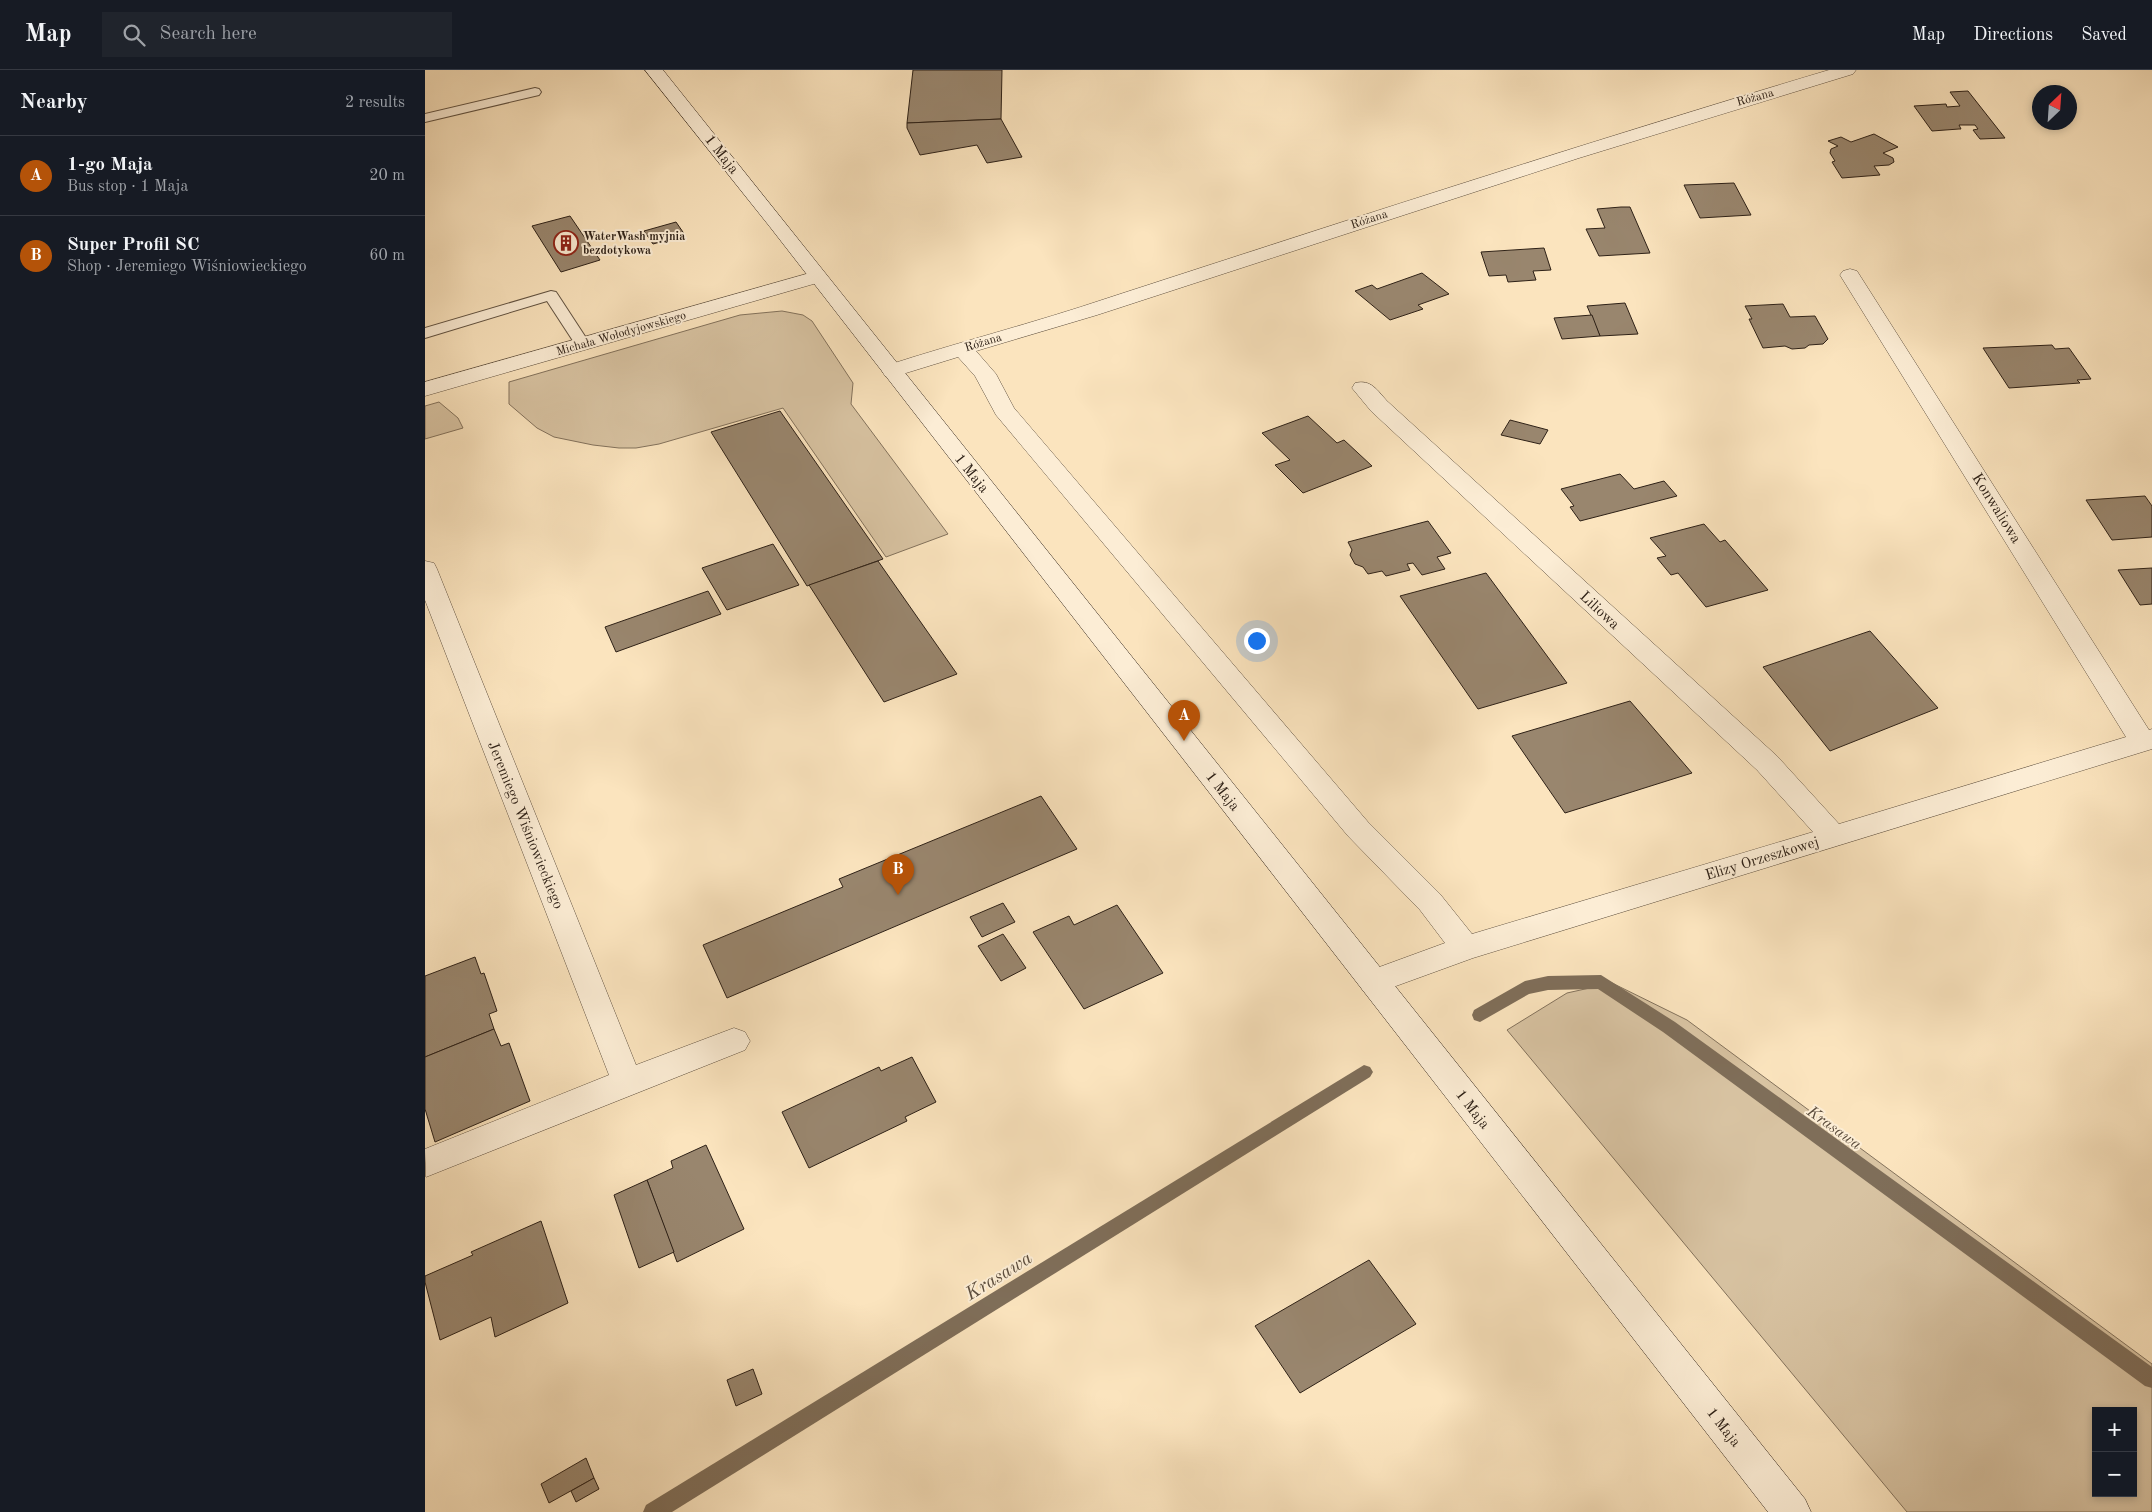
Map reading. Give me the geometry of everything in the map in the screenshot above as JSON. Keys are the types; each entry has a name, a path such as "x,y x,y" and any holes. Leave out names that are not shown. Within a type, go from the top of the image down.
{"street":[{"name":"1 Maja","path":"654,70 777,223 817,277 1791,1512"},
{"name":"Różana","path":"893,371 962,348 1114,303 1313,237 1720,108 1847,70"},
{"name":"Konwaliowa","path":"1850,275 2147,740"},
{"name":"Michała Wołodyjowskiego","path":"425,389 817,277"},
{"path":"962,348 985,374 1004,410 1358,829 1430,902 1466,948"},
{"name":"Liliowa","path":"1363,388 1379,406 1767,763 1834,836"},
{"name":"Jeremiego Wiśniowieckiego","path":"425,569 627,1082"},
{"name":"Elizy Orzeszkowej","path":"1374,982 1466,948 2147,740"},
{"path":"426,1163 734,1041"}],"lane":[{"path":"425,118 535,92"},
{"path":"425,332 551,295 582,344"}],"shaded area":[{"path":"782,311 803,315 812,321 853,383 851,404 948,534 886,557 783,408 659,444 636,448 619,448 554,437 537,428 509,404 509,382 740,315"},
{"path":"439,402 458,418 463,428 425,439 425,406"},
{"path":"1612,983 1687,1020 2152,1364 2152,1512 1907,1512 1507,1030 1567,993"}],"building":[{"path":"913,70 1002,70 1001,119 907,123"},
{"path":"1968,91 2005,138 1980,139 1973,130 1978,129 1975,125 1959,125 1961,129 1932,131 1914,106 1946,104 1947,107 1960,106 1950,92"},
{"path":"1001,119 1022,157 987,163 977,145 920,155 907,128 907,123"},
{"path":"1874,134 1898,147 1883,153 1893,158 1894,162 1889,165 1874,166 1880,175 1842,178 1832,162 1835,161 1830,153 1831,149 1838,146 1828,141 1841,137 1851,142"},
{"path":"1734,183 1751,215 1700,218 1684,185"},
{"path":"1630,207 1650,253 1599,256 1586,229 1605,228 1597,209"},
{"name":"WaterWash myjnia bezdotykowa","path":"570,216 600,260 561,272 532,226"},
{"path":"676,222 685,235 653,244 644,231"},
{"path":"1544,248 1551,270 1533,271 1536,280 1508,282 1506,275 1489,276 1481,252"},
{"path":"1422,273 1449,294 1418,305 1423,309 1390,320 1355,291 1372,285 1377,289"},
{"path":"1625,303 1638,334 1600,336 1587,306"},
{"path":"1783,304 1790,317 1815,316 1828,339 1823,344 1809,345 1805,348 1792,349 1785,346 1763,348 1745,306"},
{"path":"1592,315 1600,336 1562,339 1554,318"},
{"path":"2052,345 2055,349 2069,348 2091,379 2077,380 2080,383 2009,388 1983,348"},
{"path":"780,411 883,559 807,586 711,432"},
{"path":"1308,416 1337,443 1344,440 1372,466 1303,493 1275,465 1290,460 1262,433"},
{"path":"1510,420 1548,430 1540,444 1501,435"},
{"path":"1620,474 1634,489 1664,481 1677,496 1580,521 1570,507 1574,506 1561,489"},
{"path":"2145,496 2152,506 2152,537 2112,540 2086,500"},
{"path":"1428,521 1451,553 1437,557 1445,569 1422,575 1413,563 1407,564 1410,570 1386,576 1382,571 1368,574 1363,567 1355,564 1350,555 1352,550 1348,542"},
{"path":"1704,524 1720,542 1725,540 1768,590 1706,607 1678,573 1671,575 1657,558 1666,556 1650,538"},
{"path":"773,544 799,585 727,610 702,568"},
{"path":"878,561 957,674 884,702 809,585"},
{"path":"2152,568 2152,604 2140,605 2118,570"},
{"path":"1486,573 1567,683 1478,709 1400,596"},
{"path":"708,591 721,614 616,652 605,627"},
{"path":"1870,631 1938,708 1830,751 1763,667"},
{"path":"1630,701 1692,773 1565,813 1512,736"},
{"path":"1041,796 1077,849 727,998 703,945 843,887 839,879"},
{"path":"1003,903 1015,922 982,937 970,917"},
{"path":"1117,905 1163,973 1084,1009 1033,932 1069,916 1074,925"},
{"path":"1003,934 1026,968 1001,981 978,946"},
{"path":"475,957 481,974 484,973 497,1011 489,1014 494,1029 425,1057 425,976"},
{"path":"494,1029 501,1046 509,1043 530,1101 435,1142 425,1109 425,1057"},
{"path":"912,1057 936,1102 905,1117 907,1121 809,1168 782,1112 879,1067 881,1071"},
{"path":"706,1145 744,1229 677,1262 647,1180 673,1168 671,1161"},
{"path":"647,1180 674,1252 639,1268 614,1195"},
{"path":"541,1221 568,1303 495,1337 491,1317 440,1340 425,1276 473,1255 471,1252"},
{"path":"1369,1260 1416,1324 1300,1393 1255,1326"},
{"path":"753,1369 762,1394 736,1406 727,1380"},
{"path":"586,1458 594,1478 549,1503 541,1484"},
{"path":"594,1478 599,1489 576,1502 571,1491"}],"waterway":[{"name":"Krasawa","path":"1480,1015 1525,988 1548,983 1601,982 1669,1027 2152,1379"},
{"name":"Krasawa","path":"653,1512 1364,1072"}],"place":[{"name":"WaterWash myjnia bezdotykowa","path":"566,243"},
{"name":"1-go Maja","path":"1184,741"},
{"name":"Super Profil SC","path":"898,895"}]}
